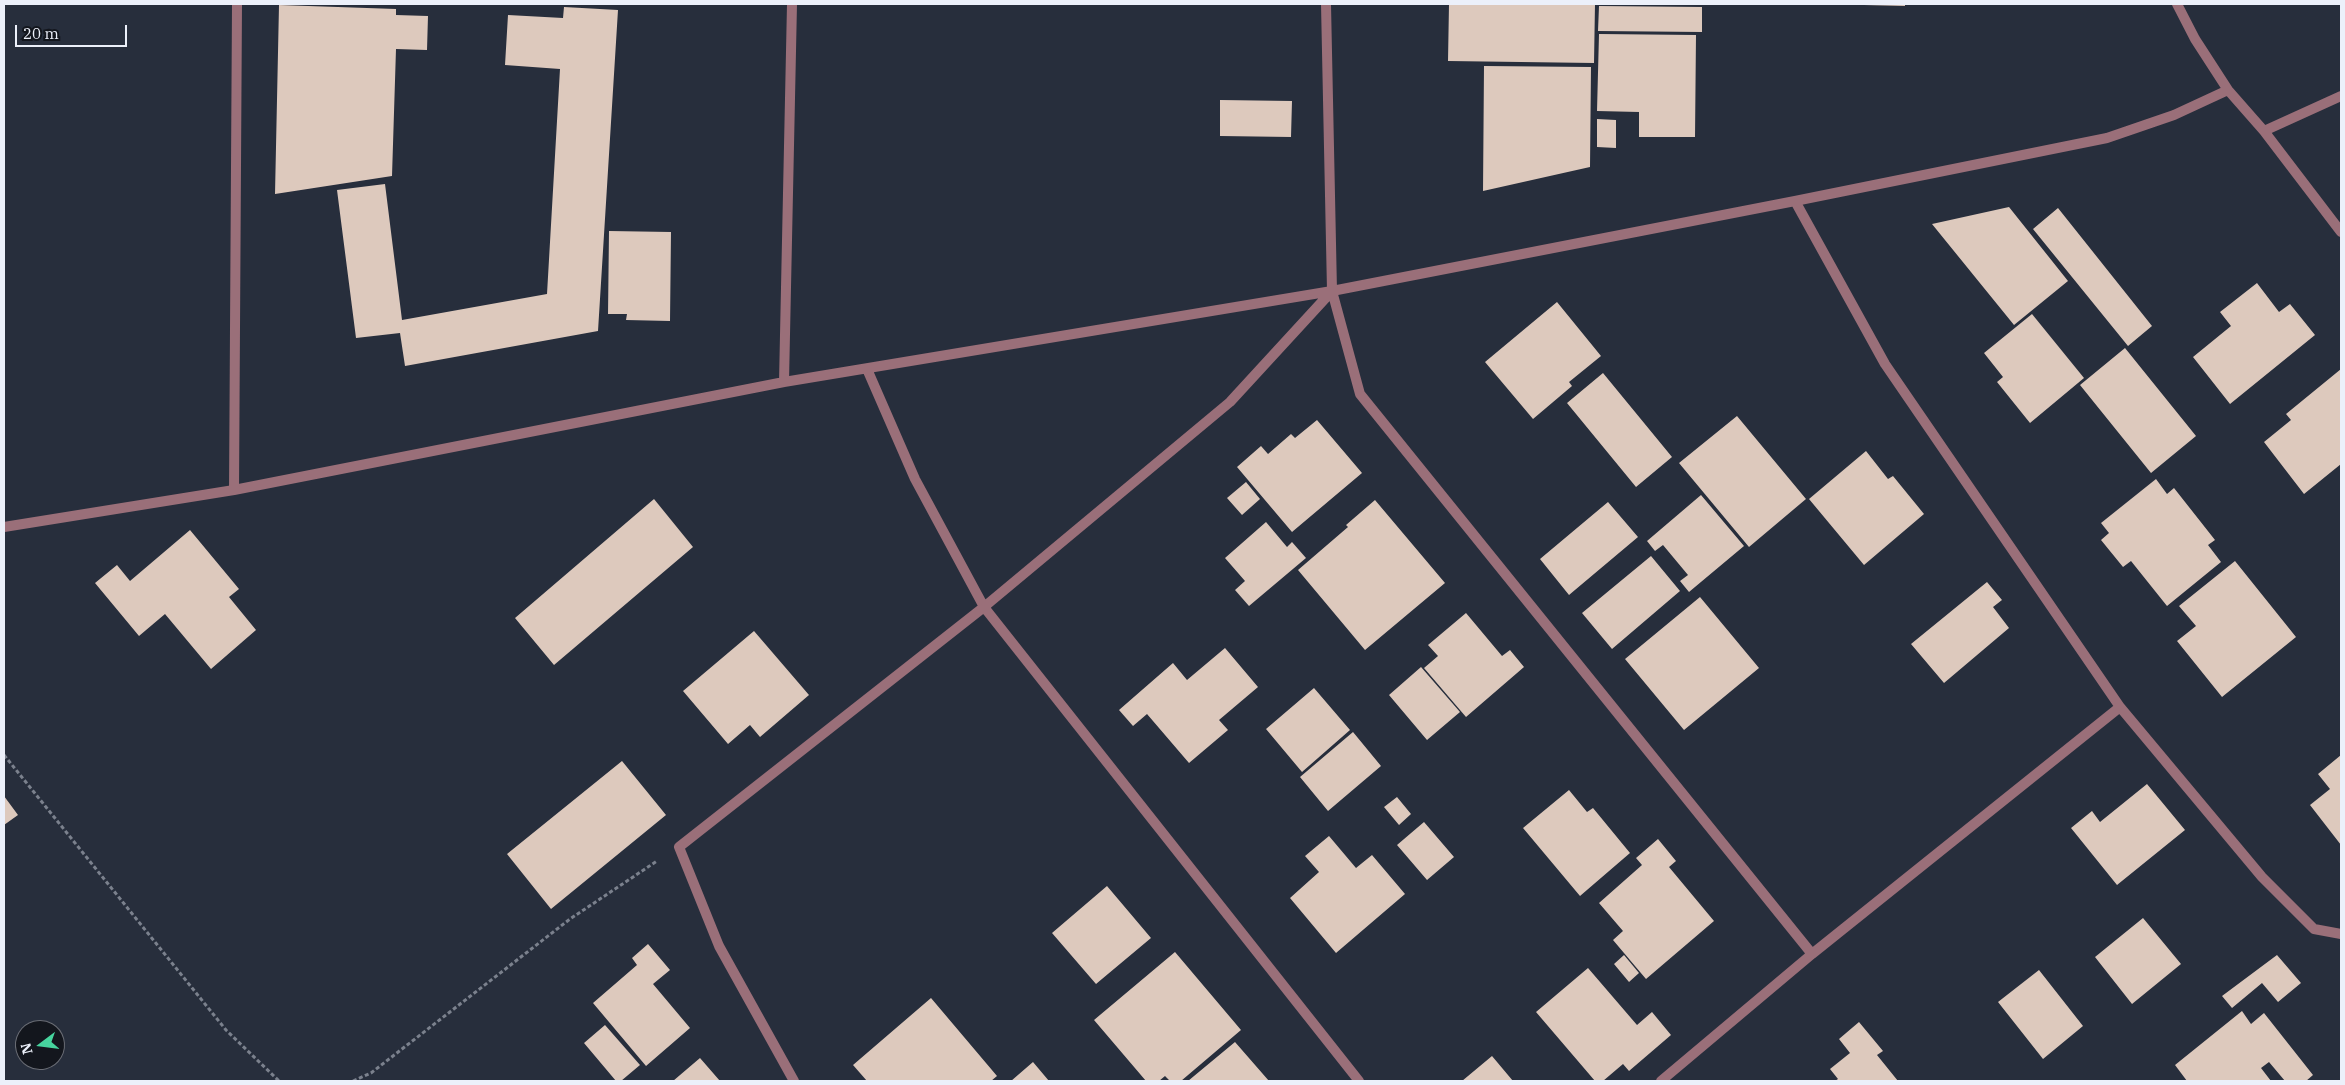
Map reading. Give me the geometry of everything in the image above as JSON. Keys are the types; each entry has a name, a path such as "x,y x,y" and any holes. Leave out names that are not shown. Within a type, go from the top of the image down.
{"street":[{"path":"234,490 237,4"},
{"path":"784,382 792,4"},
{"path":"1326,4 1332,291 1360,394 1812,954"},
{"path":"2177,4 2195,39 2228,90 2264,131 2341,232"},
{"path":"4,527 234,490 784,382 1332,291 1795,201 2106,138 2174,115 2228,90"},
{"path":"2264,131 2341,96"},
{"path":"1795,201 1885,364 2120,707 2262,877 2314,928 2341,934"},
{"path":"794,1081 719,946 679,847 984,607 1230,402 1332,291"},
{"path":"867,369 915,480 984,607 1360,1081"},
{"path":"1661,1081 1812,954 2120,707"}],"path":[{"path":"4,755 226,1030 279,1081"},
{"path":"353,1081 371,1073 570,919 679,847"}],"building":[{"path":"1449,4 1595,4 1594,63 1448,61"},
{"path":"1905,4 1905,6 1864,5"},
{"path":"279,5 396,9 396,15 428,16 427,50 396,49 392,176 275,194"},
{"path":"1599,6 1702,7 1702,32 1598,31"},
{"path":"564,7 618,10 598,331 405,366 400,333 356,338 337,190 385,184 402,320 547,294 560,69 505,65 508,15 563,18"},
{"path":"1599,34 1696,35 1695,137 1639,137 1639,112 1597,111"},
{"path":"1484,66 1591,67 1590,167 1483,191"},
{"path":"1220,100 1292,101 1291,137 1220,136"},
{"path":"1597,119 1616,120 1616,148 1597,147"},
{"path":"2009,207 2068,281 2014,325 1932,224"},
{"path":"2058,208 2152,326 2128,346 2033,229"},
{"path":"609,231 671,232 670,321 626,320 627,314 608,314"},
{"path":"2257,283 2279,312 2290,304 2315,335 2230,404 2193,357 2231,326 2220,312"},
{"path":"1557,302 1601,356 1569,382 1572,386 1533,419 1485,362"},
{"path":"2032,314 2084,378 2030,423 1997,382 2003,377 1984,353"},
{"path":"2125,348 2196,436 2151,473 2080,385"},
{"path":"2341,369 2341,464 2304,494 2264,442 2291,420 2286,414"},
{"path":"1603,373 1672,457 1636,487 1567,403"},
{"path":"1737,416 1806,499 1749,547 1679,463"},
{"path":"1317,420 1362,473 1292,532 1237,467 1261,446 1268,454 1291,434 1295,438"},
{"path":"1866,451 1888,479 1893,476 1924,514 1864,565 1809,499"},
{"path":"2156,479 2167,494 2174,488 2215,540 2208,545 2221,562 2167,606 2131,561 2123,567 2101,540 2109,533 2101,523"},
{"path":"1246,482 1260,499 1242,515 1227,498"},
{"path":"1701,495 1744,546 1689,592 1680,581 1688,575 1663,545 1655,551 1647,541"},
{"path":"654,499 693,547 554,665 515,618"},
{"path":"1375,500 1445,583 1365,650 1298,570 1348,527 1346,525"},
{"path":"1608,502 1638,537 1569,595 1540,559"},
{"path":"1266,522 1287,547 1292,542 1306,558 1249,606 1235,590 1245,581 1225,558"},
{"path":"190,530 239,589 229,597 256,630 211,669 165,614 139,636 95,583 117,565 130,581"},
{"path":"1651,556 1680,591 1612,649 1582,613"},
{"path":"2235,561 2296,637 2222,697 2177,641 2196,626 2179,606"},
{"path":"1987,582 2002,600 1993,607 2009,628 1944,683 1911,644"},
{"path":"1700,597 1759,668 1684,730 1625,659"},
{"path":"1466,613 1502,656 1510,650 1524,667 1466,717 1424,668 1438,656 1428,645"},
{"path":"754,631 809,695 760,737 750,725 728,744 683,691"},
{"path":"1225,648 1258,687 1219,720 1228,730 1189,763 1147,714 1133,726 1119,710 1173,663 1187,680"},
{"path":"1421,667 1460,712 1427,740 1389,695"},
{"path":"1314,688 1350,730 1302,772 1266,729"},
{"path":"1353,732 1381,766 1328,811 1300,777"},
{"path":"2341,755 2341,845 2310,805 2330,789 2318,774"},
{"path":"622,761 666,815 551,909 507,854"},
{"path":"2147,784 2185,830 2117,885 2071,828 2092,811 2100,822"},
{"path":"1569,790 1587,812 1593,808 1630,853 1580,896 1523,828"},
{"path":"4,796 18,815 4,825"},
{"path":"1397,797 1411,814 1399,825 1384,807"},
{"path":"1424,822 1454,857 1427,880 1397,845"},
{"path":"1329,836 1356,868 1372,855 1405,894 1336,953 1290,898 1319,872 1305,856"},
{"path":"1658,839 1676,861 1669,867 1714,921 1646,979 1613,940 1623,931 1599,903 1642,865 1636,858"},
{"path":"1107,886 1151,938 1096,984 1052,933"},
{"path":"2143,918 2181,964 2132,1004 2095,957"},
{"path":"648,944 670,970 653,984 690,1028 646,1066 593,1003 637,965 632,958"},
{"path":"1175,952 1241,1030 1181,1081 1170,1081 1165,1076 1159,1081 1146,1081 1094,1020"},
{"path":"1624,955 1639,973 1629,982 1614,964"},
{"path":"2277,955 2301,983 2278,1002 2262,983 2232,1008 2222,996"},
{"path":"1588,968 1637,1025 1652,1012 1671,1035 1629,1071 1623,1064 1603,1081 1595,1081 1536,1012"},
{"path":"2039,970 2083,1026 2043,1059 1998,1002"},
{"path":"931,998 997,1076 991,1081 867,1081 853,1065"},
{"path":"2242,1011 2251,1024 2264,1013 2313,1075 2306,1081 2285,1081 2269,1062 2261,1068 2271,1081 2187,1081 2175,1065"},
{"path":"1859,1022 1883,1051 1877,1055 1898,1081 1835,1081 1838,1079 1830,1069 1850,1053 1839,1039"},
{"path":"605,1025 640,1065 621,1081 616,1081 584,1043"},
{"path":"1235,1042 1269,1081 1188,1081"},
{"path":"1492,1056 1513,1081 1462,1081"},
{"path":"700,1058 720,1081 673,1081"},
{"path":"1033,1062 1049,1081 1011,1081"}]}
